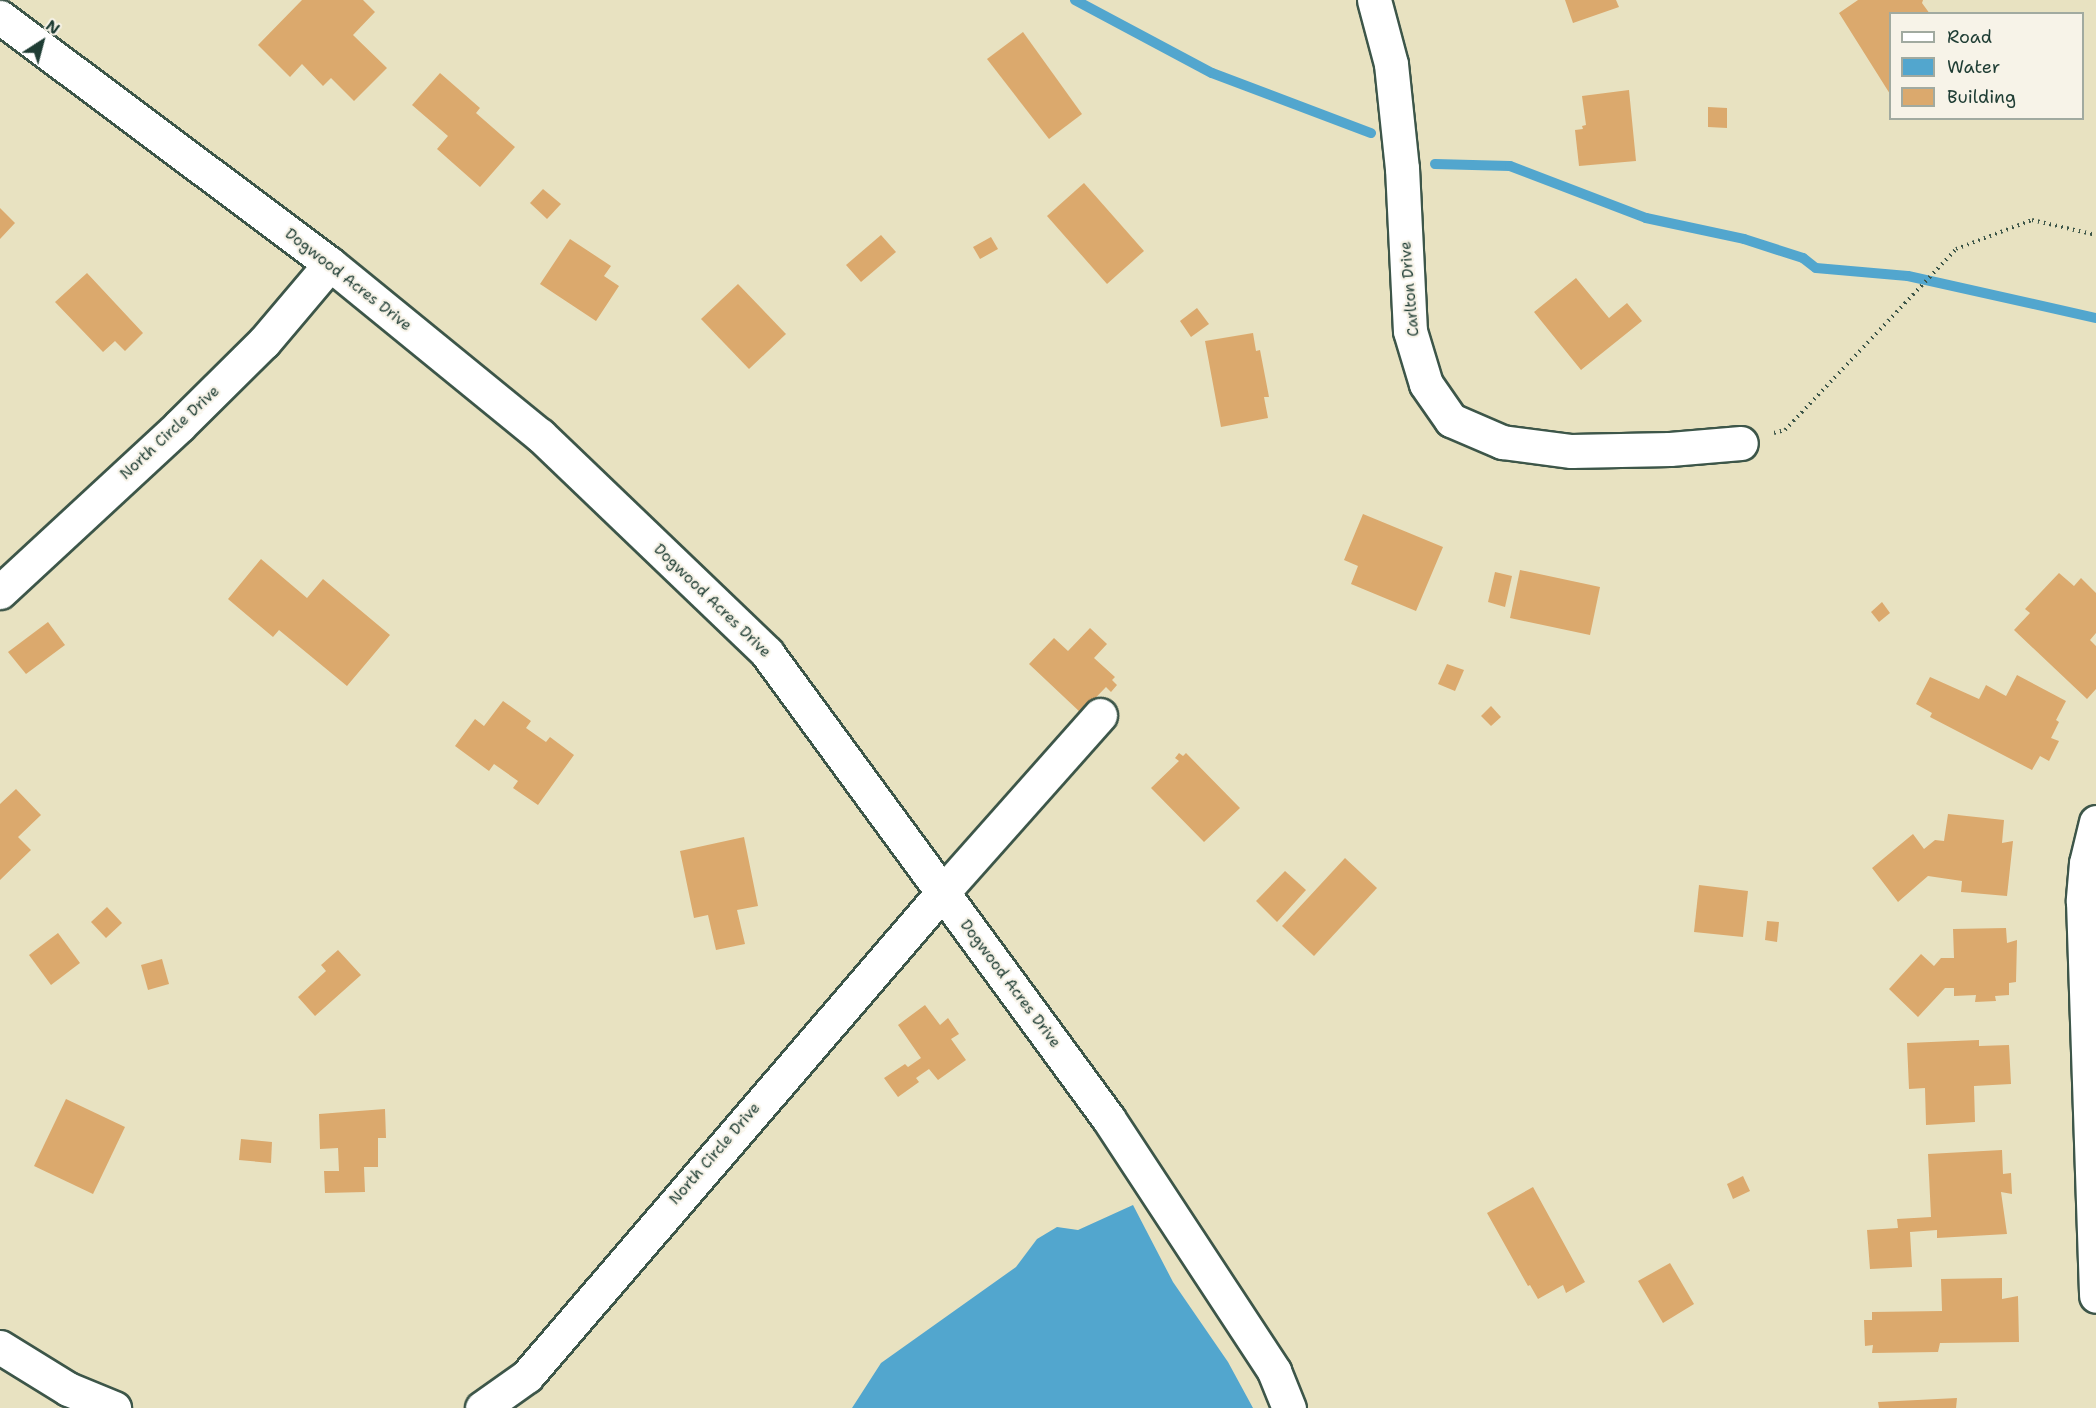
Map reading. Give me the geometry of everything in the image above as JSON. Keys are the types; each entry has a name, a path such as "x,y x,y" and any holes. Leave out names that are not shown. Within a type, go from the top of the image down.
{"street":[{"name":"Carlton Drive","path":"1374,0 1391,64 1401,168 1410,331 1426,384 1451,420 1502,442 1571,451 1670,449 1741,443"},
{"name":"Dogwood Acres Drive","path":"0,17 330,264 540,435 767,653 1108,1118 1274,1371 1289,1408"},
{"name":"North Circle Drive","path":"0,592 180,426 264,342 330,264"},
{"name":"North Circle Drive","path":"482,1408 527,1376 942,893 1100,715"},
{"path":"2096,822 2086,863 2083,902 2096,1296"},
{"path":"0,1347 68,1389 114,1408"}],"path":[{"path":"1741,443 1785,430 1956,249 2032,220 2096,235"}],"water":[{"path":"1133,1205 1173,1282 1228,1362 1253,1408 852,1408 881,1363 1016,1267 1037,1239 1057,1227 1078,1230"}],"building":[{"path":"302,0 363,0 375,12 353,35 387,68 354,101 331,78 323,86 302,64 290,77 258,45"},
{"path":"1565,0 1616,0 1619,7 1573,23"},
{"path":"1858,0 1923,0 1922,3 1929,12 1889,12 1889,92 1839,13"},
{"path":"1023,32 1082,114 1049,139 987,59"},
{"path":"440,73 480,108 476,113 515,147 480,187 437,149 448,136 412,105"},
{"path":"1629,90 1636,161 1579,166 1575,130 1583,129 1582,126 1586,125 1582,96"},
{"path":"1708,107 1727,108 1727,128 1708,127"},
{"path":"1084,183 1144,251 1107,284 1047,216"},
{"path":"543,189 561,204 547,219 530,203"},
{"path":"0,208 15,223 0,239"},
{"path":"881,235 896,252 861,282 846,265"},
{"path":"991,237 998,249 980,259 973,247"},
{"path":"570,239 611,266 604,276 619,286 596,321 540,284"},
{"path":"87,273 143,333 125,351 115,341 103,352 55,302"},
{"path":"1576,278 1609,318 1627,303 1642,321 1581,370 1534,312"},
{"path":"738,284 786,334 749,369 701,319"},
{"path":"1197,308 1209,324 1191,337 1180,321"},
{"path":"1253,333 1256,351 1260,350 1269,397 1264,397 1268,418 1221,427 1205,341"},
{"path":"1363,514 1443,547 1416,611 1351,584 1358,566 1344,560"},
{"path":"261,559 307,598 323,579 390,635 347,686 279,630 273,637 228,599"},
{"path":"1520,570 1600,587 1590,635 1510,618"},
{"path":"1495,572 1512,576 1505,607 1488,602"},
{"path":"2059,573 2074,586 2081,578 2096,593 2096,633 2090,640 2096,646 2096,689 2087,699 2014,630 2030,613 2025,609"},
{"path":"1882,602 1890,613 1879,622 1871,612"},
{"path":"48,622 65,645 26,674 8,652"},
{"path":"1090,628 1107,644 1094,658 1115,677 1112,680 1117,685 1111,692 1106,687 1081,713 1029,664 1054,638 1068,651"},
{"path":"1447,664 1464,670 1455,691 1438,684"},
{"path":"2017,675 2066,701 2056,720 2059,722 2051,738 2059,741 2049,761 2040,756 2032,770 1930,717 1932,713 1916,704 1930,677 1979,699 1986,685 2006,696"},
{"path":"503,701 531,721 526,728 546,742 550,737 574,755 538,805 513,788 518,781 494,764 489,771 455,746 475,719 484,726"},
{"path":"1491,706 1501,717 1491,726 1481,716"},
{"path":"1179,753 1183,756 1186,753 1240,808 1204,842 1151,788 1179,761 1175,758"},
{"path":"16,789 41,815 18,837 31,850 0,880 0,804"},
{"path":"1948,814 2004,820 2002,843 2013,841 2007,896 1961,892 1962,881 1928,876 1898,902 1872,868 1913,834 1924,849 1935,840 1944,841"},
{"path":"744,837 758,906 737,910 745,944 716,950 708,915 694,918 680,851"},
{"path":"1345,858 1377,888 1314,956 1282,926"},
{"path":"1285,871 1306,890 1277,922 1256,901"},
{"path":"1699,885 1748,891 1743,937 1694,932"},
{"path":"107,907 122,923 106,938 91,922"},
{"path":"1767,921 1779,922 1777,942 1765,940"},
{"path":"2006,928 2007,943 2017,940 2016,982 2009,983 2009,995 1995,996 1996,1001 1975,1002 1976,995 1954,996 1954,988 1945,988 1918,1017 1889,989 1921,954 1934,966 1941,958 1954,958 1953,929"},
{"path":"58,933 80,963 51,985 29,955"},
{"path":"338,950 361,975 315,1016 298,997 326,971 321,965"},
{"path":"162,959 169,984 148,990 141,965"},
{"path":"925,1005 940,1025 948,1018 959,1034 951,1039 966,1060 938,1080 929,1069 916,1078 919,1082 898,1097 884,1078 905,1064 908,1067 921,1058 898,1025"},
{"path":"1979,1040 1979,1046 2009,1045 2011,1084 1974,1086 1975,1122 1926,1125 1925,1088 1909,1089 1907,1043"},
{"path":"66,1099 125,1127 93,1194 34,1166"},
{"path":"385,1109 386,1138 378,1138 378,1167 364,1167 365,1192 325,1193 324,1171 339,1171 338,1148 320,1149 319,1114"},
{"path":"241,1139 272,1142 271,1163 239,1160"},
{"path":"2002,1150 2003,1174 2011,1173 2012,1194 2001,1192 2007,1234 1937,1238 1937,1230 1910,1232 1912,1267 1870,1269 1867,1230 1898,1228 1897,1219 1931,1217 1928,1154"},
{"path":"1743,1176 1750,1191 1733,1199 1727,1184"},
{"path":"1533,1187 1585,1282 1566,1293 1563,1285 1538,1299 1530,1285 1528,1286 1487,1213"},
{"path":"1670,1263 1694,1304 1663,1323 1638,1281"},
{"path":"2002,1278 2002,1299 2018,1296 2019,1342 1940,1343 1938,1352 1872,1353 1873,1345 1865,1346 1864,1320 1872,1320 1872,1312 1942,1311 1941,1279"},
{"path":"1957,1398 1956,1408 1879,1408 1878,1402"}],"waterway":[{"path":"1075,0 1212,73 1371,133"},
{"path":"1435,164 1510,166 1646,218 1744,239 1803,258 1816,268 1908,276 2096,318"}]}
